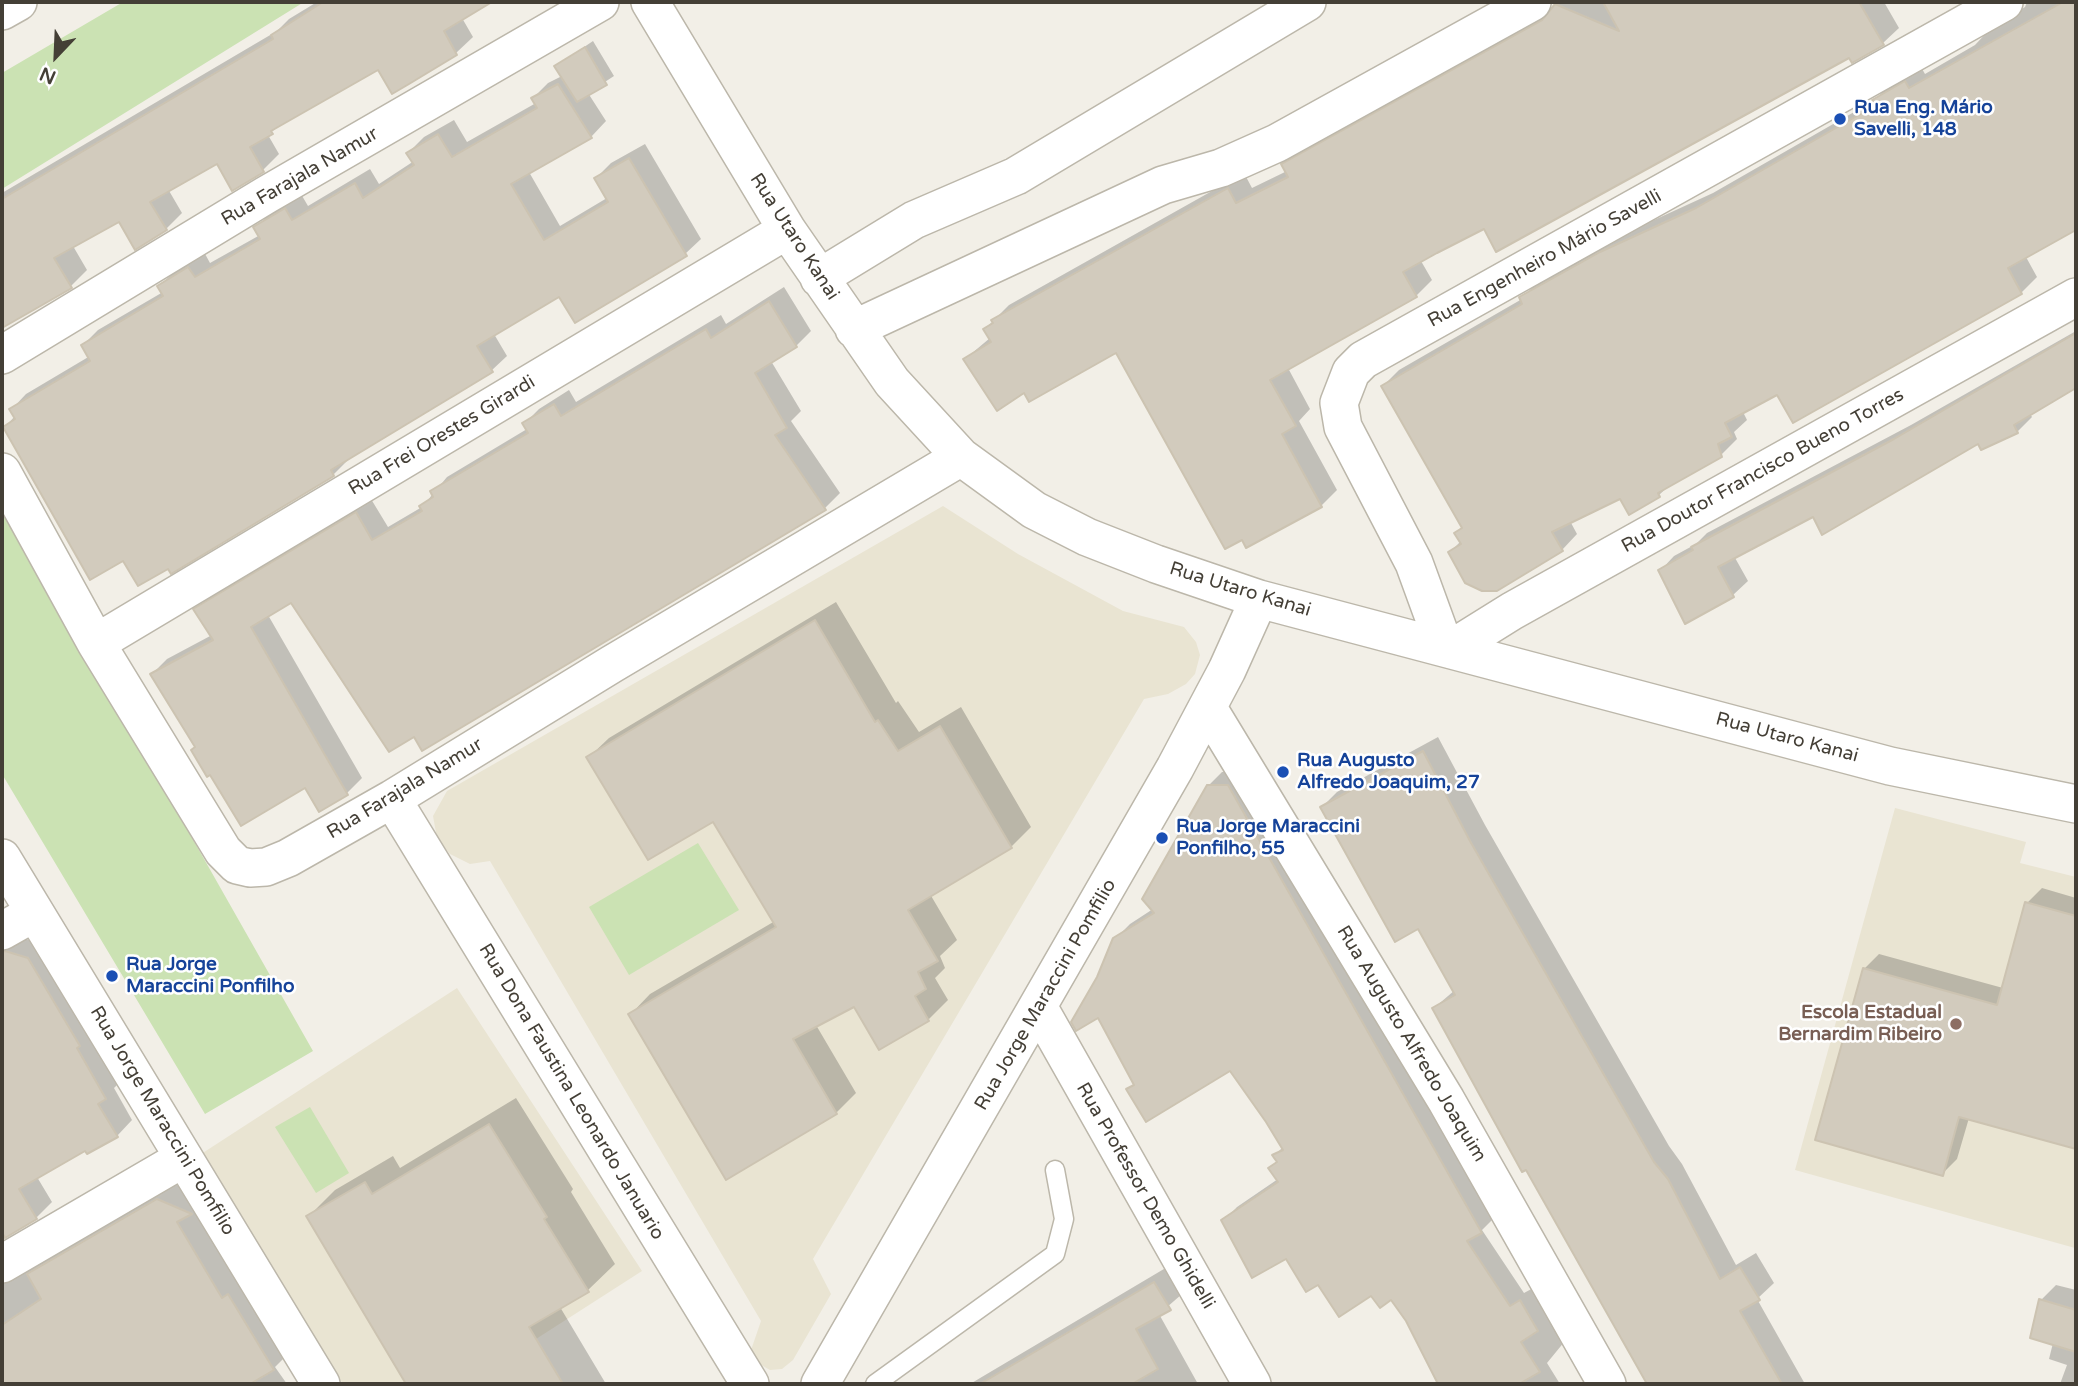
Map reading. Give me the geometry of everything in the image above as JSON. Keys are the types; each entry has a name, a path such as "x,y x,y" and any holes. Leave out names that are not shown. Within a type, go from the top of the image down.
{"street":[{"path":"2,11 18,2"},
{"name":"Rua Farajala Namur","path":"2,355 266,195 600,2"},
{"name":"Rua Utaro Kanai","path":"650,2 787,230 892,382 961,457 1034,510 1087,537 1259,599 1890,766 2076,804"},
{"path":"819,278 914,219 1016,176 1307,2"},
{"path":"855,329 1163,185 1221,168 1277,143 1532,2"},
{"name":"Rua Engenheiro Mário Savelli","path":"1448,648 1414,563 1343,427 1339,403 1351,372 1363,360 2004,2"},
{"name":"Rua Frei Orestes Girardi","path":"96,643 787,230"},
{"name":"Rua Doutor Francisco Bueno Torres","path":"1448,648 2076,297"},
{"name":"Rua Farajala Namur","path":"2,472 96,643 223,851 237,864 266,867 288,858 392,799 624,656 961,457"},
{"name":"Rua Jorge Maraccini Pomfilio","path":"833,1378 1208,708 1259,599"},
{"name":"Rua Augusto Alfredo Joaquim","path":"1208,708 1446,1100 1607,1384"},
{"name":"Rua Dona Faustina Leonardo Januario","path":"392,799 750,1384"},
{"name":"Rua Jorge Maraccini Pomfilio","path":"2,858 321,1384"},
{"path":"2,931 34,913"},
{"name":"Rua Professor Demo Ghidelli","path":"1039,1007 1252,1384"},
{"path":"2,1264 184,1158"}],"lane":[{"path":"875,1384 1055,1254 1064,1219 1055,1170"}],"shaded area":[{"path":"943,506 1018,554 1123,611 1184,627 1196,642 1200,655 1195,674 1186,684 1168,694 1144,699 813,1259 831,1294 793,1360 782,1369 770,1370 756,1362 750,1353 761,1321 490,861 470,864 450,854 437,838 433,816 447,791"},
{"name":"Escola Estadual Bernardim Ribeiro","path":"1895,808 2026,842 2020,863 2076,877 2075,1248 1795,1170"},
{"path":"457,988 642,1271 466,1384 343,1384 195,1158"}],"green space":[{"path":"123,2 304,2 2,189 2,73"},
{"path":"2,503 313,1051 205,1114 2,774"},
{"path":"698,843 739,910 629,975 589,907"},
{"path":"310,1107 349,1173 316,1193 275,1127"}],"building":[{"path":"323,2 492,2 444,31 457,55 392,94 378,70 271,131 273,134 250,147 264,172 232,191 217,164 150,202 167,230 135,250 119,222 54,258 72,288 2,328 2,199 273,39 271,35"},
{"path":"1603,2 1859,2 1884,45 1852,63 1849,58 1496,252 1484,229 1437,253 1403,272 1417,297 1270,380 1296,426 1282,434 1322,507 1246,548 1242,540 1225,549 1116,353 1029,402 1024,393 997,411 963,359 991,342 983,329 993,323 991,320 1228,188 1236,203 1288,177 1281,164 1542,20 1555,4 1619,31"},
{"path":"2063,2 2076,2 2076,230 2008,268 2022,294 1793,423 1777,395 1725,423 1732,437 1718,444 1722,457 1658,493 1660,497 1629,515 1620,499 1552,532 1563,551 1497,591 1482,591 1465,583 1448,552 1461,544 1454,533 1462,528 1381,386 1522,304 1519,297 1600,252 1696,208 1876,105 1872,100 1905,81 1909,88"},
{"path":"585,47 607,85 577,102 554,66"},
{"path":"558,84 592,138 511,184 544,240 608,202 594,178 629,158 687,256 575,323 559,297 477,346 493,372 331,470 334,476 171,574 168,569 138,586 123,561 90,580 3,427 15,419 9,409 90,361 81,345 163,296 157,286 188,267 195,277 260,239 253,227 285,208 292,220 355,183 363,198 414,165 406,153 438,134 452,157 537,108 531,98"},
{"path":"769,301 797,347 755,373 787,428 775,435 826,510 422,751 414,737 389,752 291,603 251,627 348,795 319,812 305,788 241,826 210,775 207,777 191,750 195,747 150,674 213,640 193,609 356,512 372,540 422,511 419,506 433,497 430,491 528,433 522,423 554,404 561,416 706,329 711,338"},
{"path":"2076,333 2076,388 2014,425 2018,433 1981,450 1978,444 1822,535 1813,517 1718,567 1734,597 1685,624 1658,570 1693,550 1691,547 1894,439"},
{"path":"815,620 875,722 878,720 898,751 940,726 1012,848 908,910 938,961 918,972 926,989 915,996 929,1021 879,1050 854,1007 793,1039 837,1114 726,1180 628,1014 776,927 713,822 648,860 586,757"},
{"path":"1423,751 1470,841 1654,1162 1668,1179 1720,1279 1740,1267 1760,1300 1740,1311 1782,1384 1647,1384 1526,1170 1522,1172 1432,1008 1455,995 1418,929 1395,942 1320,807"},
{"path":"1207,785 1228,785 1482,1233 1467,1241 1510,1306 1520,1300 1538,1331 1521,1342 1540,1372 1519,1384 1438,1384 1406,1321 1391,1300 1380,1308 1371,1296 1339,1317 1318,1285 1306,1292 1286,1259 1252,1278 1221,1220 1278,1182 1268,1168 1277,1162 1272,1155 1283,1150 1230,1071 1146,1122 1126,1089 1134,1085 1098,1018 1076,1031 1071,1022 1097,977 1113,938 1154,913 1142,899"},
{"path":"2025,902 2076,916 2076,1149 1959,1117 1943,1176 1815,1140 1863,968 1997,1005"},
{"path":"2,952 28,958 80,1046 77,1048 106,1099 98,1104 118,1137 87,1154 85,1151 19,1189 37,1219 5,1238 2,1232"},
{"path":"489,1124 547,1217 544,1219 589,1292 529,1327 563,1384 406,1384 306,1216 365,1182 372,1194"},
{"path":"157,1199 192,1214 177,1222 222,1298 228,1294 274,1370 250,1384 2,1384 2,1325 41,1299 27,1274"},
{"path":"1154,1282 1171,1310 1136,1329 1158,1369 1132,1384 980,1384"},
{"path":"2039,1299 2076,1310 2076,1352 2030,1338"}],"place":[{"name":"Rua Eng. Mário Savelli, 148","path":"1840,119"},
{"name":"Rua Augusto Alfredo Joaquim, 27","path":"1283,772"},
{"name":"Rua Jorge Maraccini Ponfilho, 55","path":"1162,838"},
{"name":"Rua Jorge Maraccini Ponfilho","path":"112,976"},
{"name":"Escola Estadual Bernardim Ribeiro","path":"1956,1024"}]}
